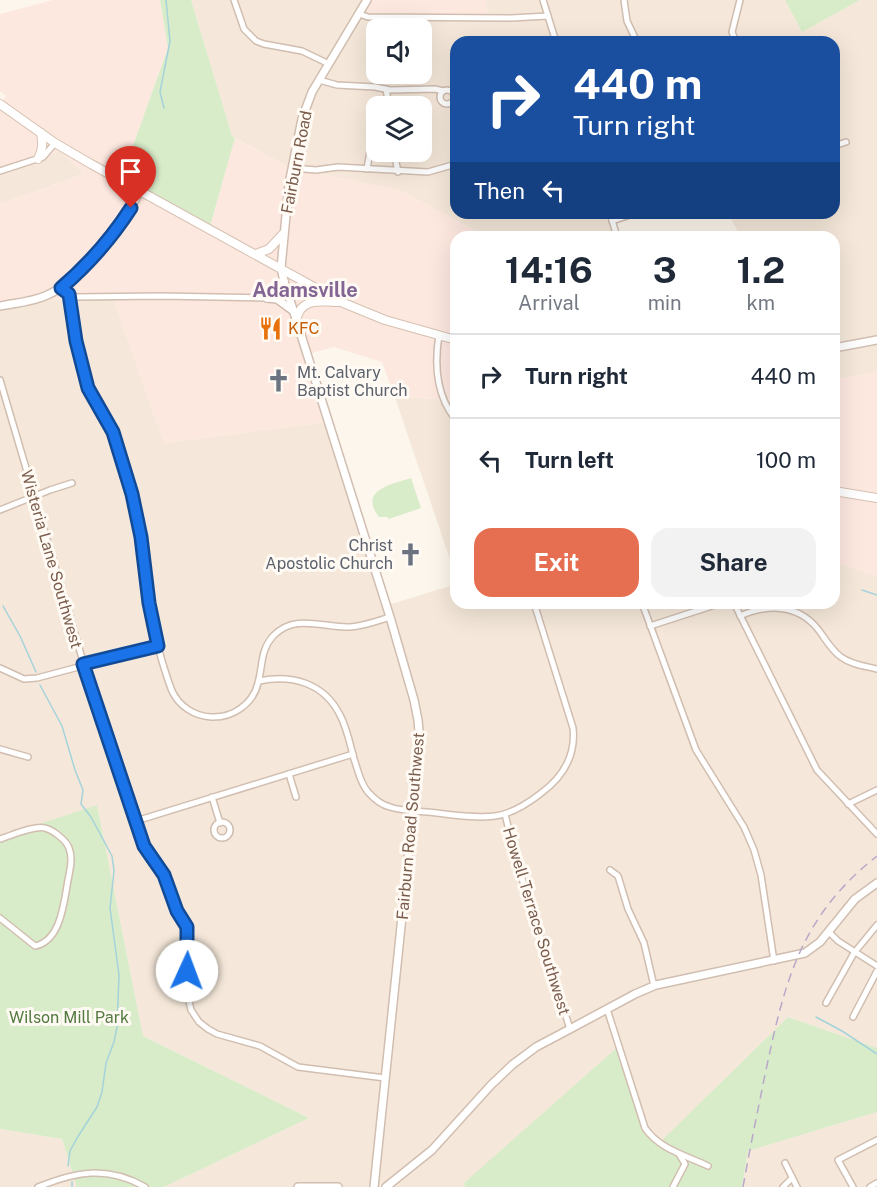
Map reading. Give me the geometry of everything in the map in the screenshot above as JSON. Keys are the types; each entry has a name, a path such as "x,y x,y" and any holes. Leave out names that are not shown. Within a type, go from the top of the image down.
{"main road":[{"path":"0,104 56,143 341,302 385,320 450,338"},
{"path":"38,159 42,152 41,133"},
{"path":"256,254 269,249 283,234"},
{"path":"295,316 306,303 341,302"},
{"path":"840,492 877,498"}],"street":[{"path":"234,0 244,29 256,40 264,44 302,51 329,64"},
{"name":"Fairburn Road","path":"281,268 292,168 302,119 320,80 367,0"},
{"path":"543,0 554,36"},
{"path":"624,0 627,21 634,36"},
{"path":"733,36 740,0"},
{"path":"359,14 368,17 548,16"},
{"path":"320,80 337,85 443,91"},
{"path":"386,89 387,96"},
{"path":"840,144 846,142"},
{"path":"0,171 38,159 48,153 56,143"},
{"path":"367,169 368,162"},
{"path":"396,162 398,172"},
{"path":"292,168 316,170 338,166 398,172 428,172 450,166"},
{"path":"0,306 31,301 61,288 115,234 140,191"},
{"path":"615,231 612,221 618,219"},
{"name":"Fairburn Road Southwest","path":"281,268 390,617 418,720 420,743 374,1187"},
{"path":"267,298 275,294 284,281"},
{"path":"61,288 76,297 161,296 277,299 285,303 295,316"},
{"path":"69,294 76,341 88,388 113,432 132,494 158,646 173,694 183,706 199,715 218,717 237,712 251,699 259,681 265,648 274,635 286,627 307,622 333,627 352,627 390,617"},
{"path":"439,335 438,384 445,405 450,412"},
{"path":"840,347 877,340"},
{"name":"Wisteria Lane Southwest","path":"0,380 83,664 144,846 164,875 177,911 187,927 186,996 191,1010 199,1022 217,1034 260,1046 298,1067 385,1078"},
{"path":"0,510 72,483"},
{"path":"259,681 276,677 291,678 308,683 321,691 339,713 362,782 372,797 389,807 484,816 505,813 531,801 556,779 569,760 574,740 573,728 536,609"},
{"path":"644,609 696,750 744,827 754,850 761,875 774,961"},
{"path":"650,626 702,609"},
{"path":"737,609 817,770 877,834"},
{"path":"740,616 765,609"},
{"path":"780,609 792,610 811,621 841,657 877,669"},
{"path":"0,668 24,679 37,678 158,646"},
{"path":"0,749 28,757"},
{"path":"136,821 353,754"},
{"path":"289,774 296,797"},
{"path":"848,804 877,790"},
{"path":"212,797 220,823"},
{"name":"Howell Terrace Southwest","path":"505,813 516,860 570,1029"},
{"path":"0,839 39,827 46,828 66,843 71,858 63,910 54,931 45,942 34,946 0,918"},
{"path":"610,870 618,876 628,909 644,943 654,986"},
{"path":"386,1187 432,1150 491,1085 536,1047 654,986 805,953 820,942 855,899 877,883"},
{"path":"826,1004 854,953 877,925"},
{"path":"828,931 854,953 877,966"},
{"path":"853,1017 877,972"},
{"path":"607,1009 645,1128 655,1140 708,1166"},
{"path":"853,1187 838,1160 877,1140"},
{"path":"673,1187 685,1164 678,1152"},
{"path":"784,1163 797,1187"},
{"path":"38,1187 74,1174 100,1173 126,1178 144,1187"},
{"path":"783,1187 792,1178"},
{"path":"870,1187 877,1183"},
{"path":"298,1187 338,1187"}],"shaded area":[{"path":"53,0 160,0 168,48 120,182 208,233 235,138 290,168 399,190 450,219 477,231 450,231 450,400 395,397 382,362 334,347 308,354 326,422 164,443 112,294 0,305 0,204 84,174 60,151 0,170 0,105 6,96 0,91 0,14"},
{"path":"191,0 365,0 487,20 486,0 785,0 802,32 860,0 877,0 877,372 840,379 840,231 738,231 731,219 840,219 840,36 450,36 450,217 399,190 290,168 232,136"},
{"path":"365,0 486,0 487,20 432,18 359,16"},
{"path":"60,151 84,174 0,204 0,170"},
{"path":"454,219 612,219 609,220 612,231 477,231"},
{"path":"112,294 164,443 326,422 382,607 450,586 450,609 840,609 840,564 877,576 877,1048 788,1017 656,1147 649,1133 464,1182 465,1187 164,1187 309,1118 143,1036 97,806 0,837 0,305"},
{"path":"877,372 877,576 840,564 840,379"},
{"path":"395,397 450,400 450,559"},
{"path":"877,1112 877,1187 742,1187 748,1151"},
{"path":"0,1129 62,1139 77,1187 0,1187"}],"green space":[{"path":"160,0 191,0 232,136 235,138 208,233 120,182 168,48"},
{"path":"785,0 860,0 802,32"},
{"path":"411,478 421,508 389,519 379,517 372,500 375,494 387,486"},
{"name":"Wilson Mill Park","path":"97,805 143,1036 309,1118 164,1187 77,1187 62,1139 0,1129 0,837"},
{"path":"788,1017 877,1048 877,1112 748,1151 742,1187 465,1187 464,1183 620,1045 649,1133 656,1146"}],"waterway":[{"path":"164,108 160,92 170,41 166,0"},
{"path":"862,590 877,595"},
{"path":"3,606 36,672"},
{"path":"40,685 62,726 83,790 81,804 91,817 112,856 114,871 110,908 119,975 117,1027 106,1063 102,1092 97,1107 70,1151 68,1166"},
{"path":"816,1017 877,1054"},
{"path":"72,1182 72,1187"}],"railway":[{"path":"743,1187 773,1037 789,979 813,926 830,902 877,856"}],"place":[{"name":"KFC","path":"270,328"},
{"name":"Mt. Calvary Baptist Church","path":"279,381"},
{"name":"Christ Apostolic Church","path":"411,554"}],"district":[{"name":"Adamsville","path":"305,290"}],"route":[{"path":"131,208 115,234 61,288 69,294 76,341 88,388 113,432 132,494 158,646 83,664 144,846 160,867 177,911 187,927 187,971"}]}
